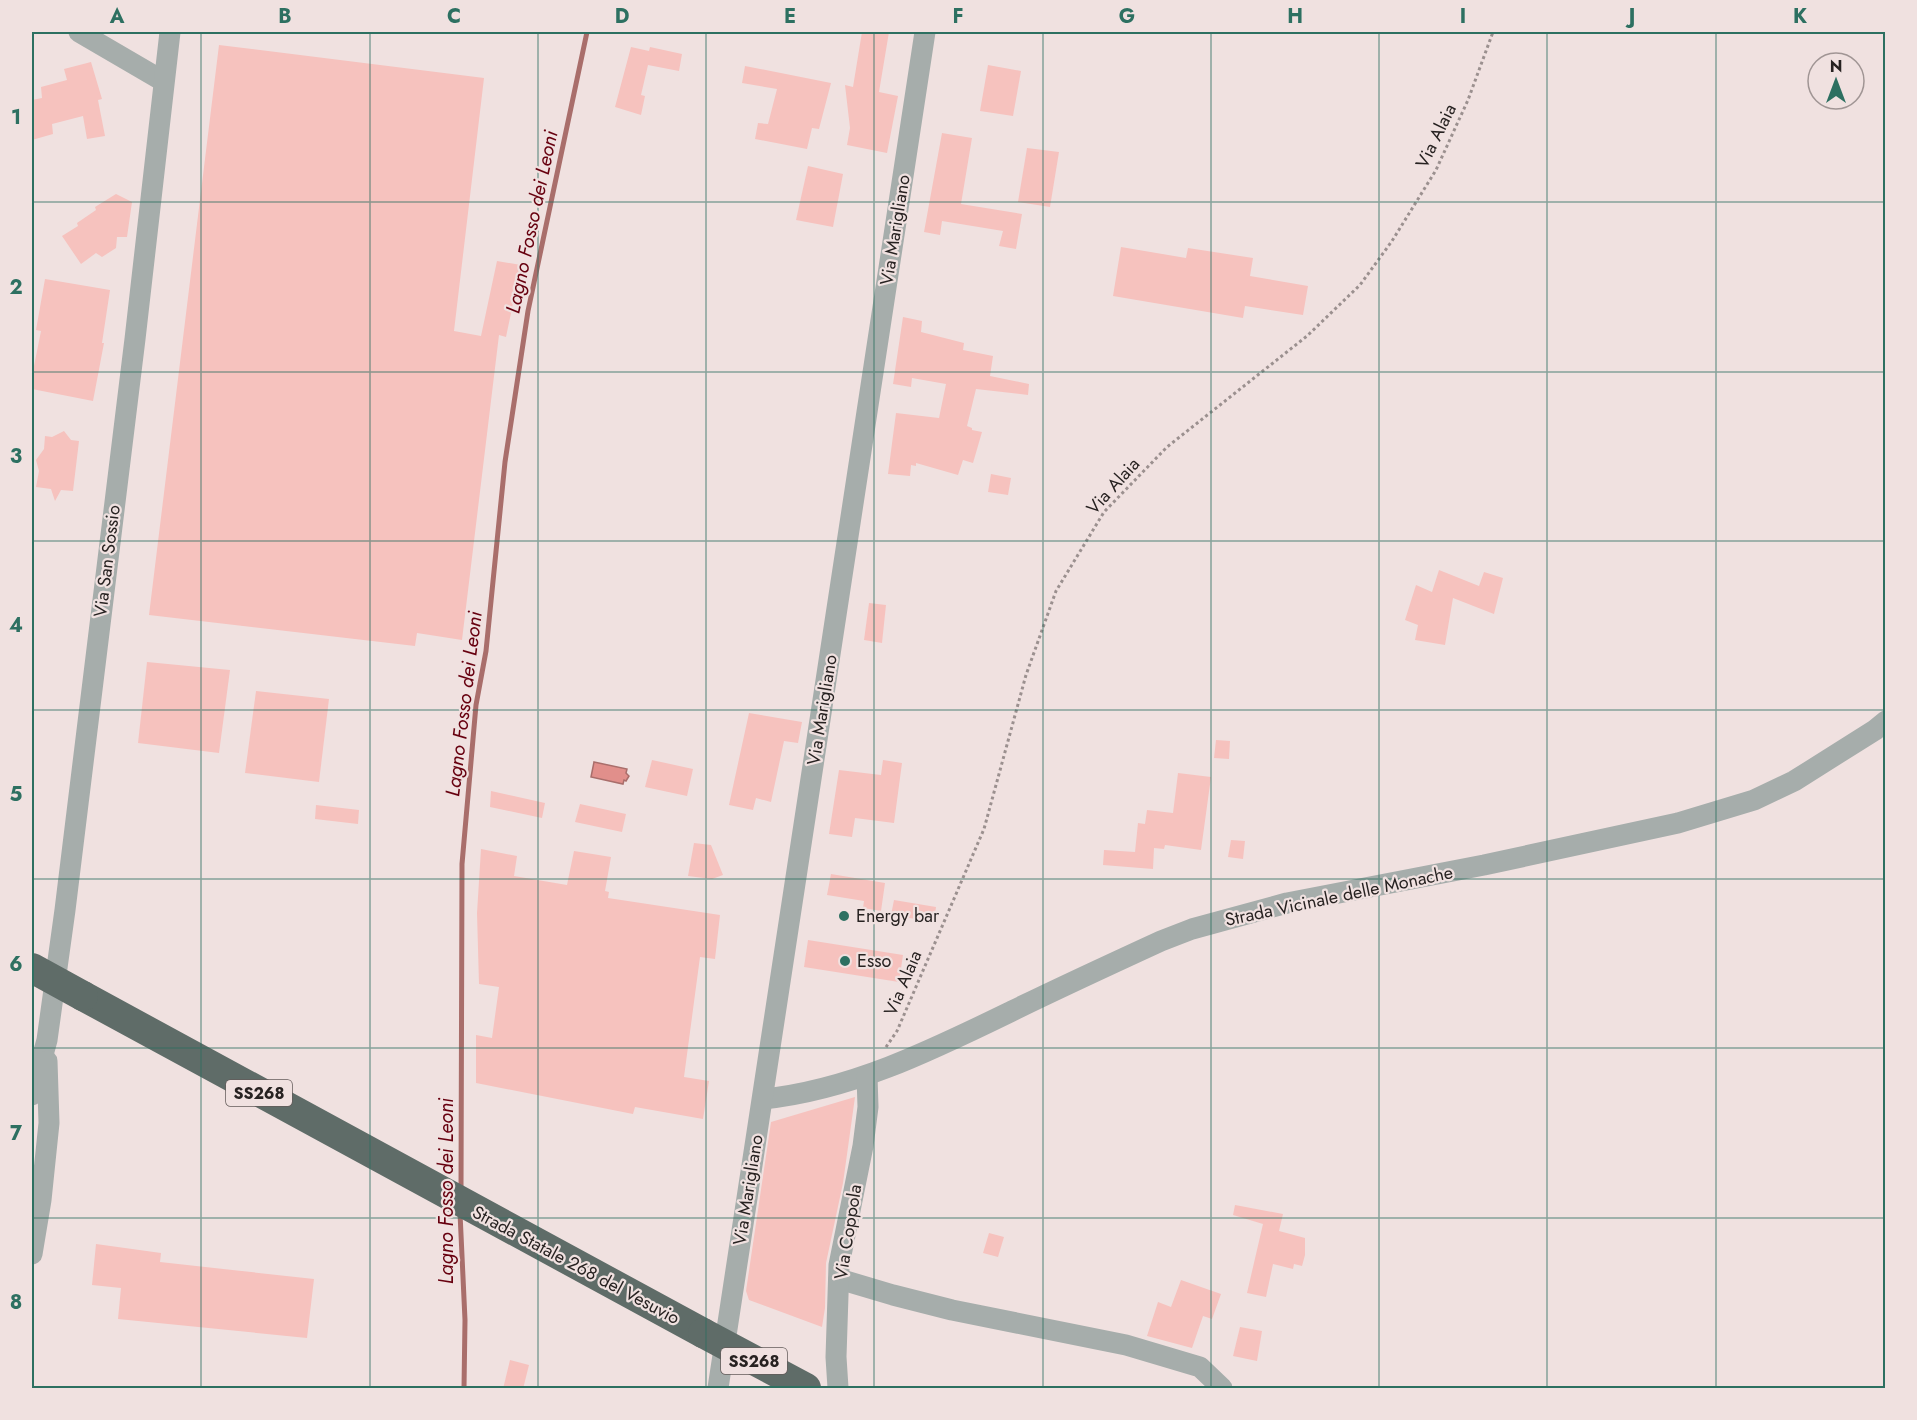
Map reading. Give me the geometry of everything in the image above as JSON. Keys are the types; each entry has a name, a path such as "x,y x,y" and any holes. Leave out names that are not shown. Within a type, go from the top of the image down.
{"highway":[{"name":"Strada Statale 268 del Vesuvio","path":"32,968 806,1389"}],"street":[{"path":"79,32 163,81"},
{"name":"Via San Sossio","path":"32,1095 47,1040 65,910 170,32"},
{"name":"Via Marigliano","path":"718,1389 925,32"},
{"name":"Strada Vicinale delle Monache","path":"763,1099 830,1087 867,1076 1192,929 1287,903 1484,865 1678,823 1754,800 1794,781 1886,721"},
{"name":"Via San Sossio","path":"32,1254 41,1200 49,1123 47,1040"},
{"name":"Via Coppola","path":"838,1389 836,1357 839,1265 863,1146 868,1107 867,1076"},
{"path":"839,1279 952,1310 1126,1345 1200,1367 1222,1389"}],"path":[{"name":"Via Alaia","path":"867,1076 897,1031 984,829 1026,675 1056,591 1104,512 1167,447 1307,336 1360,285 1392,241 1436,170 1468,100 1493,32"}],"shaded area":[{"path":"594,762 627,769 626,773 629,776 623,784 591,777"}],"building":[{"path":"862,32 889,32 879,92 898,96 887,153 847,145 850,128 845,85 853,87"},
{"path":"219,45 484,78 454,331 481,336 497,261 521,265 506,337 499,335 462,640 417,633 415,646 149,615"},
{"path":"631,47 649,51 650,47 682,54 679,71 648,65 641,95 645,96 641,115 615,107"},
{"path":"91,62 102,99 98,100 105,136 87,139 83,116 52,124 53,134 32,140 32,100 42,98 41,87 67,80 64,69"},
{"path":"988,65 1021,71 1013,116 980,111"},
{"path":"745,66 831,83 819,129 812,128 807,149 755,139 758,123 768,124 777,89 742,83"},
{"path":"942,133 972,138 961,204 1022,214 1016,249 999,246 1003,231 942,221 940,235 924,232"},
{"path":"1027,148 1059,152 1050,207 1018,202"},
{"path":"808,166 843,174 833,227 796,220"},
{"path":"116,194 132,202 127,237 117,237 116,248 102,257 96,253 81,264 62,236 78,226 77,223 96,210 95,207"},
{"path":"1121,247 1186,258 1188,248 1253,258 1250,276 1308,286 1303,315 1245,306 1243,318 1113,296"},
{"path":"45,279 110,290 102,343 104,343 93,401 32,389 32,376 41,331 36,330"},
{"path":"903,317 922,321 921,332 964,343 963,350 993,356 990,376 1029,384 1028,395 976,389 967,426 972,430 982,432 973,463 963,460 958,475 916,463 916,466 911,465 910,476 888,474 896,413 939,418 946,384 912,378 911,387 893,384"},
{"path":"64,431 71,440 79,441 73,491 61,490 55,501 51,489 36,487 39,471 36,460 44,449 45,436 52,437"},
{"path":"991,474 1011,478 1008,495 988,492"},
{"path":"1439,570 1479,586 1484,572 1503,578 1494,614 1453,598 1445,645 1415,640 1418,625 1405,620 1416,585 1432,592"},
{"path":"869,603 886,605 882,643 864,640"},
{"path":"147,662 230,670 219,753 138,743"},
{"path":"256,691 329,699 319,782 245,773"},
{"path":"749,713 802,722 798,743 784,741 771,802 756,798 753,810 729,805"},
{"path":"1216,740 1230,741 1229,759 1214,758"},
{"path":"652,760 693,769 687,796 645,787"},
{"path":"883,760 902,763 894,823 855,818 852,837 829,834 839,770 881,775"},
{"path":"1178,773 1211,777 1201,850 1165,845 1164,849 1154,848 1153,869 1103,865 1104,850 1135,852 1138,823 1145,824 1147,810 1173,813"},
{"path":"491,791 545,803 542,818 490,807"},
{"path":"580,804 626,814 622,832 575,822"},
{"path":"316,805 359,810 358,824 315,819"},
{"path":"1231,840 1245,841 1243,859 1228,857"},
{"path":"694,843 711,845 723,875 712,879 688,876"},
{"path":"481,849 517,856 514,876 567,885 574,851 611,857 605,891 609,892 608,898 720,915 715,959 700,957 684,1077 709,1081 703,1119 635,1107 633,1114 476,1083 476,1035 492,1038 499,987 479,984 477,913"},
{"path":"831,874 885,883 881,911 863,908 864,901 827,895"},
{"path":"894,900 936,907 934,922 891,915"},
{"path":"808,940 903,955 899,982 804,967"},
{"path":"855,1097 843,1183 826,1263 825,1308 822,1327 749,1300 746,1291 771,1122"},
{"path":"1235,1205 1283,1214 1279,1231 1305,1238 1305,1255 1302,1266 1294,1264 1293,1269 1273,1264 1266,1297 1247,1293 1263,1224 1233,1215"},
{"path":"989,1233 1004,1237 998,1257 983,1253"},
{"path":"96,1244 161,1253 160,1262 314,1279 307,1338 118,1319 121,1288 92,1285"},
{"path":"1181,1280 1221,1294 1212,1319 1203,1316 1192,1348 1147,1336 1158,1302 1171,1307"},
{"path":"1240,1327 1262,1331 1257,1361 1233,1356"},
{"path":"510,1360 529,1365 523,1389 503,1389"}],"waterway":[{"name":"Lagno Fosso dei Leoni","path":"461,1189 462,864 476,705 486,651 505,462 528,311 587,32"},
{"name":"Lagno Fosso dei Leoni","path":"460,1213 465,1320 464,1388"}],"place":[{"name":"Energy bar","path":"844,916"},
{"name":"Esso","path":"845,961"}]}
